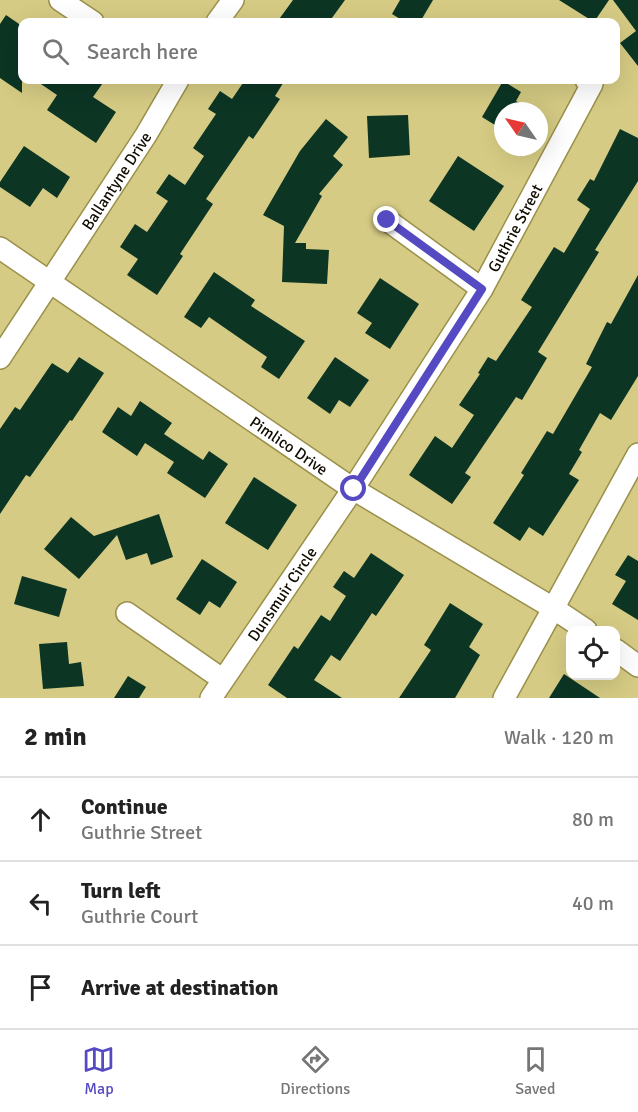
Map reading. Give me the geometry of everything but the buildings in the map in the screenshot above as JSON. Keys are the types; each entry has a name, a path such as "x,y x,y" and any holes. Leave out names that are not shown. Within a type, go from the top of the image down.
{"street":[{"path":"60,0 87,18"},
{"path":"220,18 233,0"},
{"name":"Ballantyne Drive","path":"50,281 146,135 174,84"},
{"name":"Guthrie Street","path":"354,489 482,289 588,84"},
{"path":"387,220 482,289"},
{"name":"Pimlico Drive","path":"0,248 354,489 580,626"},
{"path":"0,358 50,281"},
{"path":"504,698 638,454"},
{"name":"Dunsmuir Circle","path":"211,698 354,489"},
{"path":"128,613 222,679"},
{"path":"620,653 638,666"}],"route":[{"path":"354,489 482,289 387,220"}]}
